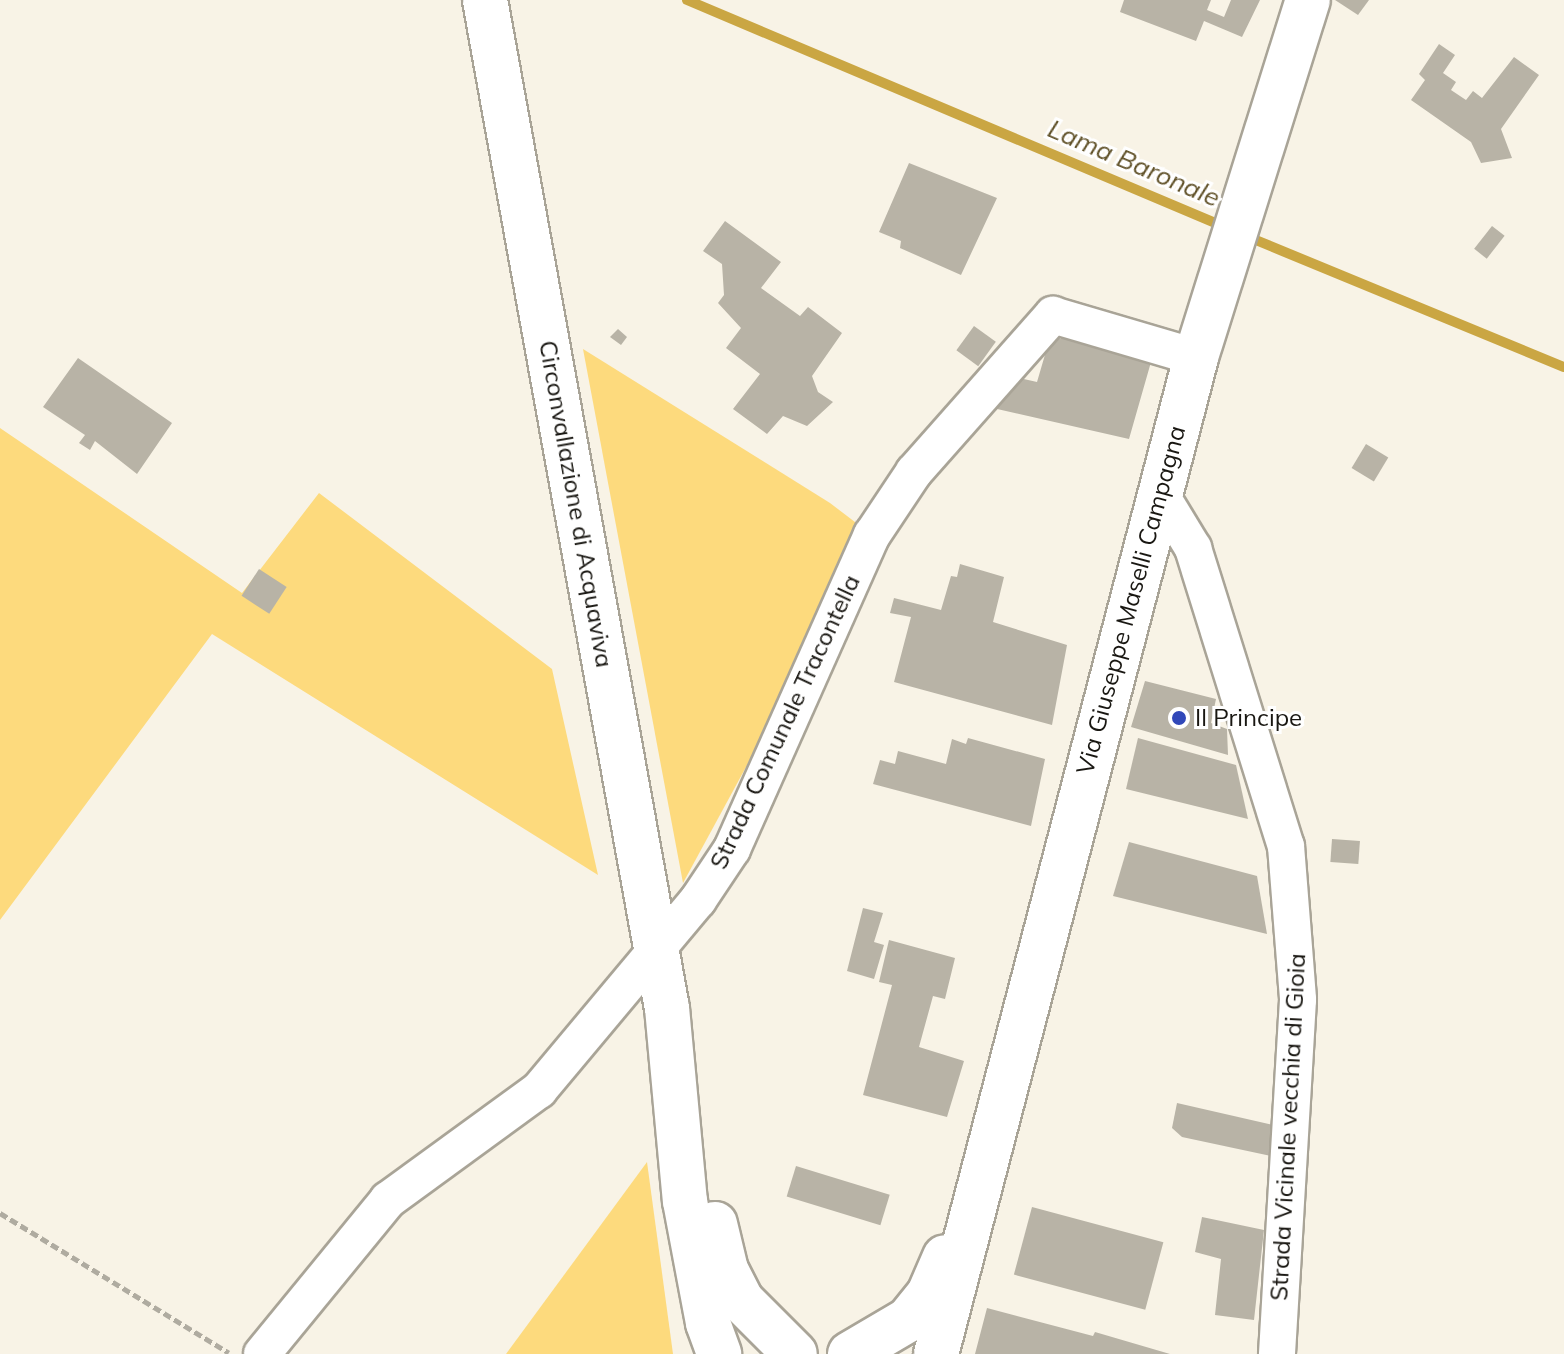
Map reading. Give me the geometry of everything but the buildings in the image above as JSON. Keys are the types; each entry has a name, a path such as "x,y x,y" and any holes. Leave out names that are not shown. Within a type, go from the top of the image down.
{"main road":[{"name":"Circonvallazione di Acquaviva","path":"485,0 667,1008"},
{"name":"Via Giuseppe Maselli Campagna","path":"973,1206 1196,357 1308,0"},
{"path":"667,1008 685,1201 708,1323 719,1354"},
{"path":"667,1008 685,1061 726,1270 756,1319 795,1354"},
{"path":"850,1354 908,1320 929,1294 973,1206"},
{"path":"936,1354 973,1206"}],"street":[{"name":"Strada Comunale Tracontella","path":"262,1354 388,1200 539,1090 698,900 732,849 872,535 914,472 1053,315 1196,357"},
{"name":"Strada Vicinale vecchia di Gioia","path":"1159,492 1193,548 1286,846 1298,1000 1277,1354"}],"path":[{"path":"0,1213 230,1354"}],"shaded area":[{"path":"583,349 830,503 872,535 683,883"},
{"path":"0,428 242,593 319,493 552,669 598,875 212,634 0,920"},
{"path":"647,1162 673,1354 506,1354"}],"waterway":[{"name":"Lama Baronale","path":"687,0 1227,228"},
{"name":"Lama Baronale","path":"1246,236 1564,367"}],"place":[{"name":"Il Principe","path":"1179,718"}]}
